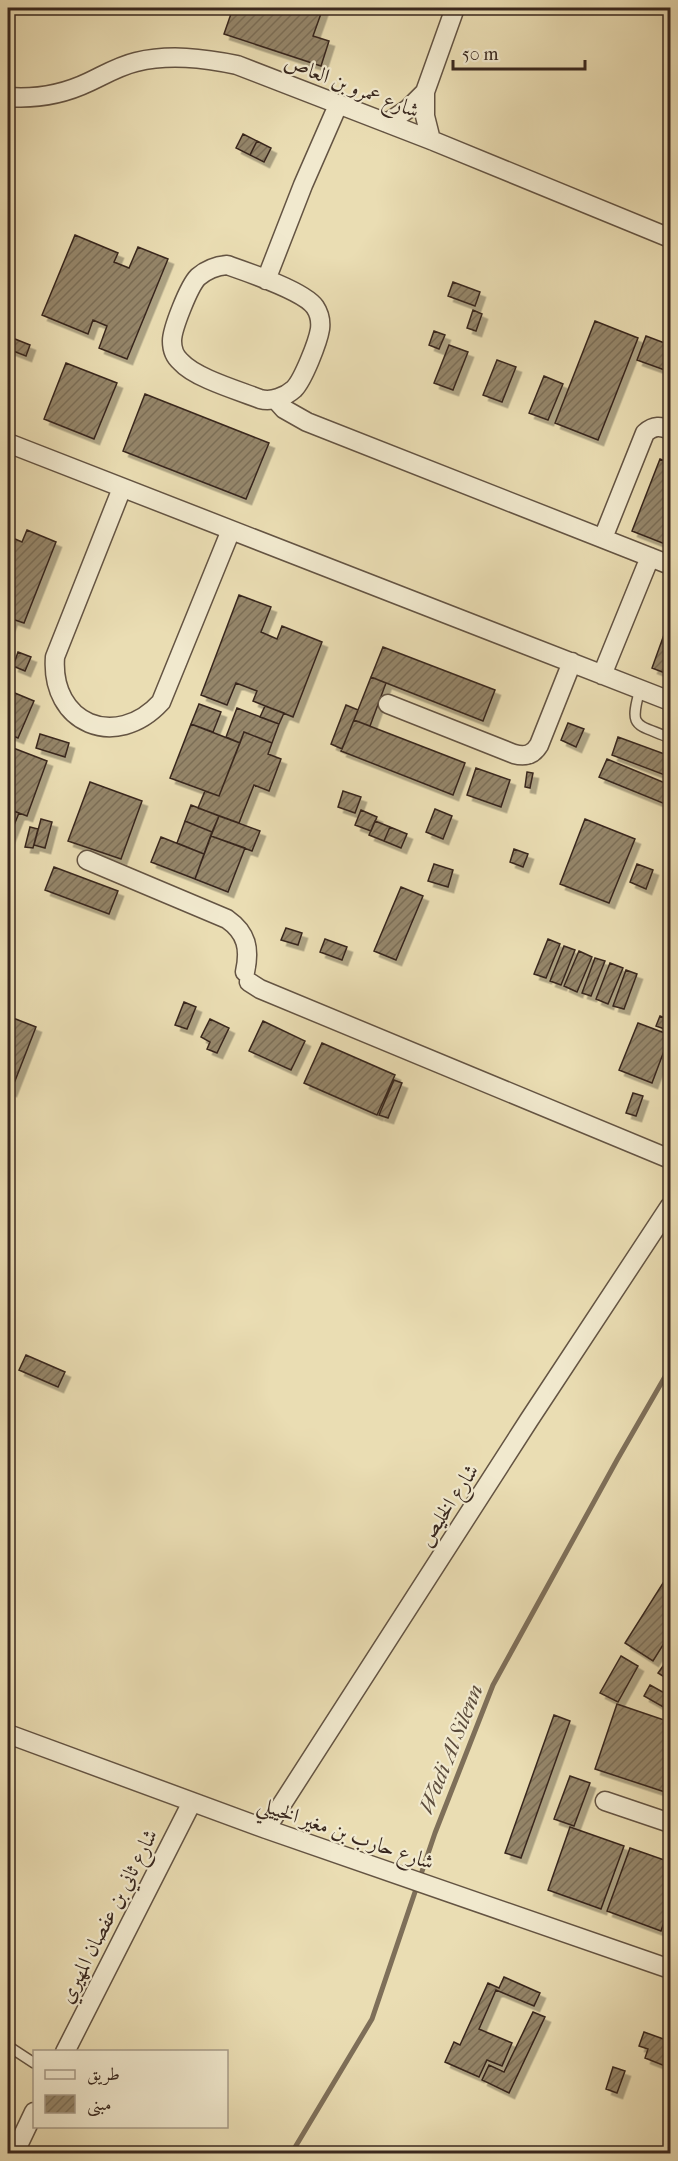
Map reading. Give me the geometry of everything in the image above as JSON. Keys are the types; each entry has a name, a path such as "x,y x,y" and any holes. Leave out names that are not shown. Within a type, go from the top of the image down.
{"street":[{"path":"431,140 425,116 425,92 455,8"},
{"name":"شارع عمرو بن العاص","path":"8,97 42,96 65,91 134,62 186,57 237,65 431,140 670,238"},
{"path":"387,123 408,110 425,92"},
{"path":"266,280 303,185 338,105"},
{"path":"227,265 266,280 306,297 316,308 320,322 318,335 299,383 289,393 275,399 260,399 194,373 176,356 172,342 174,329 194,282 205,272 227,265"},
{"path":"275,399 284,409 307,422 670,565"},
{"path":"603,538 645,433 660,426 670,430"},
{"path":"8,443 670,701"},
{"path":"122,488 55,657 54,673 57,689 65,703 76,715 89,723 105,727 121,727 150,714 161,702 231,530"},
{"path":"602,675 650,557"},
{"path":"388,704 514,754 527,755 533,753 539,745 572,662"},
{"path":"87,860 237,925 247,945 247,977 277,996 670,1159"},
{"name":"شارع الخليص","path":"266,1829 670,1206"},
{"name":"شارع حارب بن مغير الخييلي","path":"8,1734 266,1829 670,1970"},
{"path":"605,1801 670,1823"},
{"name":"شارع ثاني بن عفصان المهيري","path":"66,2050 192,1802"},
{"path":"14,2154 33,2114"}],"lane":[{"path":"640,689 634,711 635,719 640,725 670,738"},
{"path":"8,2046 33,2062"}],"building":[{"path":"233,8 323,8 313,36 329,41 321,66 224,34"},
{"path":"243,134 257,141 250,155 236,148"},
{"path":"257,141 271,148 264,162 250,155"},
{"path":"75,235 118,253 114,262 129,268 138,247 168,259 127,359 99,348 107,326 93,320 88,334 42,315"},
{"path":"453,282 480,292 475,306 448,296"},
{"path":"473,310 482,314 476,331 467,328"},
{"path":"595,321 638,338 598,440 555,423"},
{"path":"434,331 445,335 439,349 429,345"},
{"path":"646,336 670,345 670,372 637,360"},
{"path":"10,337 30,345 26,356 8,349"},
{"path":"449,345 468,352 453,390 434,383"},
{"path":"497,360 516,367 502,402 483,395"},
{"path":"66,363 117,383 94,439 44,419"},
{"path":"544,376 563,384 548,420 529,413"},
{"path":"145,394 269,443 246,499 123,451"},
{"path":"660,459 670,463 670,546 632,531"},
{"path":"27,530 56,542 24,623 12,619 8,629 8,536 22,542"},
{"path":"239,595 271,607 261,632 277,639 282,626 322,642 293,717 253,701 257,691 236,683 227,705 201,695"},
{"path":"670,618 670,675 652,668"},
{"path":"383,647 495,690 483,721 371,677"},
{"path":"18,652 31,657 25,671 13,666"},
{"path":"371,677 386,683 370,726 354,720"},
{"path":"10,691 34,701 18,738 8,734"},
{"path":"199,704 221,712 213,732 191,724"},
{"path":"346,705 358,710 342,749 331,744"},
{"path":"265,706 284,713 279,724 260,717"},
{"path":"237,708 279,724 272,743 244,732 240,743 226,737"},
{"path":"354,720 465,763 453,795 341,751"},
{"path":"568,723 584,729 576,747 561,740"},
{"path":"191,724 240,743 219,796 170,778"},
{"path":"244,732 272,743 268,754 281,759 269,791 254,785 239,823 198,808 205,791 219,796"},
{"path":"40,734 69,743 65,757 36,748"},
{"path":"618,737 670,756 670,777 612,755"},
{"path":"8,746 47,761 27,816 8,809"},
{"path":"607,759 670,785 670,806 599,777"},
{"path":"476,768 510,780 501,807 467,795"},
{"path":"527,772 533,773 530,788 525,787"},
{"path":"90,782 142,801 121,859 68,841"},
{"path":"343,791 361,797 355,813 338,807"},
{"path":"191,805 219,816 212,832 185,821"},
{"path":"8,809 19,813 8,840"},
{"path":"435,809 452,816 443,839 426,832"},
{"path":"361,810 377,817 371,831 355,825"},
{"path":"219,816 260,831 252,851 211,836"},
{"path":"41,819 52,822 45,848 34,845"},
{"path":"585,819 635,839 609,903 560,884"},
{"path":"185,821 212,832 204,854 177,843"},
{"path":"375,821 390,827 384,841 369,835"},
{"path":"30,827 38,829 33,848 25,847"},
{"path":"390,827 407,834 401,848 384,841"},
{"path":"211,836 245,848 228,892 195,879"},
{"path":"161,837 204,854 195,879 151,862"},
{"path":"514,849 528,854 523,867 510,862"},
{"path":"434,864 453,870 448,887 428,881"},
{"path":"637,864 653,870 646,889 630,882"},
{"path":"54,867 118,891 109,914 45,890"},
{"path":"401,887 423,896 396,960 374,951"},
{"path":"286,928 302,933 298,945 281,940"},
{"path":"325,939 347,947 342,960 320,952"},
{"path":"548,939 560,944 546,978 534,974"},
{"path":"564,946 575,950 561,985 550,981"},
{"path":"579,951 592,957 577,992 564,986"},
{"path":"595,958 605,961 591,996 582,993"},
{"path":"610,963 623,968 608,1004 596,999"},
{"path":"626,970 637,974 624,1009 613,1006"},
{"path":"184,1002 196,1007 187,1029 175,1025"},
{"path":"8,1016 36,1027 11,1091 8,1089"},
{"path":"660,1016 670,1020 670,1031 656,1026"},
{"path":"210,1019 229,1028 217,1053 207,1049 210,1042 201,1037"},
{"path":"263,1021 305,1041 291,1070 249,1051"},
{"path":"638,1023 670,1035 652,1083 619,1070"},
{"path":"322,1043 395,1075 377,1115 304,1083"},
{"path":"394,1080 402,1083 388,1118 379,1115"},
{"path":"633,1093 643,1096 636,1116 626,1113"},
{"path":"26,1355 65,1372 58,1387 19,1370"},
{"path":"663,1583 670,1588 670,1643 666,1640 653,1661 625,1643"},
{"path":"621,1656 638,1666 618,1702 600,1693"},
{"path":"668,1659 670,1661 669,1680 658,1673"},
{"path":"650,1685 670,1696 665,1708 644,1696"},
{"path":"617,1704 670,1722 670,1787 668,1793 595,1769"},
{"path":"554,1715 570,1721 521,1858 505,1853"},
{"path":"570,1776 590,1783 574,1826 554,1819"},
{"path":"570,1827 624,1846 601,1909 548,1890"},
{"path":"630,1848 670,1862 670,1905 661,1931 607,1911"},
{"path":"504,1977 540,1993 534,2006 496,1990 479,2029 512,2043 502,2066 487,2060 479,2077 445,2062 454,2042 460,2045 488,1983 499,1988"},
{"path":"533,2012 545,2017 509,2093 482,2080 489,2065 504,2072"},
{"path":"644,2032 669,2041 666,2051 670,2053 670,2068 645,2058 648,2049 639,2046"},
{"path":"613,2067 625,2071 617,2093 606,2089"}],"waterway":[{"name":"Wadi Al Silenn","path":"291,2154 372,2019 435,1833 493,1685 670,1368"}]}
